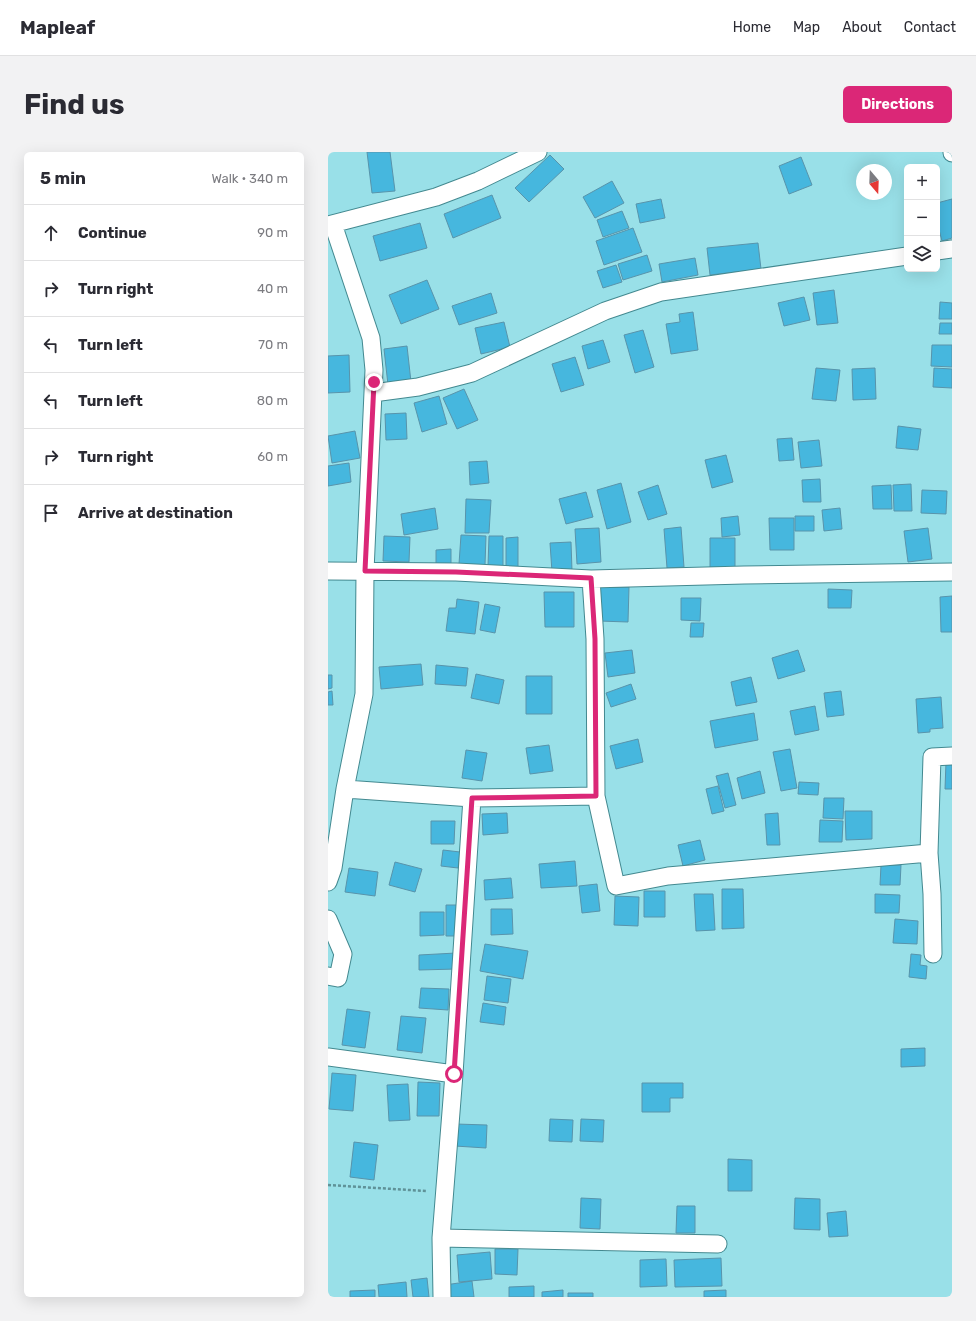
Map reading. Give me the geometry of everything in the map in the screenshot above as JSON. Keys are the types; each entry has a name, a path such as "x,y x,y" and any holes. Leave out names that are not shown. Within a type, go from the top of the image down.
{"street":[{"path":"328,882 333,868 345,789 364,694 365,571 374,370 371,338 330,224 436,197 478,181 538,152"},
{"path":"940,251 952,249"},
{"path":"373,393 418,387 472,373 605,311 661,292 904,256"},
{"path":"328,571 456,572 591,578 952,572"},
{"path":"591,578 595,639 596,796 616,886 668,876 929,853"},
{"path":"933,954 932,894 929,853 932,757 952,756"},
{"path":"345,789 472,798 596,796"},
{"path":"442,1297 441,1238 454,1074 472,798"},
{"path":"328,919 343,954 338,978 328,976"},
{"path":"328,1057 454,1074"},
{"path":"441,1238 718,1244"}],"path":[{"path":"328,1185 445,1193"}],"building":[{"path":"367,152 390,152 395,191 372,193"},
{"path":"550,155 564,169 529,202 515,188"},
{"path":"801,157 812,185 789,194 779,166"},
{"path":"612,181 624,203 595,218 583,197"},
{"path":"492,195 501,218 453,238 444,214"},
{"path":"661,199 665,218 640,223 636,204"},
{"path":"952,199 952,238 942,241 940,233 940,202"},
{"path":"622,211 629,228 603,237 597,220"},
{"path":"420,223 427,248 380,261 373,236"},
{"path":"633,228 642,252 604,265 596,241"},
{"path":"758,243 761,269 710,275 707,248"},
{"path":"647,255 652,271 623,280 618,264"},
{"path":"695,258 698,275 662,282 659,264"},
{"path":"616,265 622,282 603,288 597,271"},
{"path":"427,280 439,309 401,324 389,295"},
{"path":"834,290 838,323 817,325 813,293"},
{"path":"491,293 497,313 459,325 452,306"},
{"path":"804,297 810,320 784,326 778,303"},
{"path":"940,302 952,303 952,319 939,319"},
{"path":"693,312 698,350 671,354 666,324 680,322 679,314"},
{"path":"504,322 510,347 481,354 475,328"},
{"path":"940,323 952,323 952,334 939,334"},
{"path":"643,330 654,367 635,373 624,335"},
{"path":"603,340 610,362 588,369 582,346"},
{"path":"932,345 952,345 952,367 931,366"},
{"path":"407,346 411,382 388,385 384,349"},
{"path":"349,355 350,392 328,393 328,356"},
{"path":"575,357 584,385 561,392 552,364"},
{"path":"816,368 840,370 836,401 812,399"},
{"path":"875,368 876,399 853,400 852,369"},
{"path":"934,368 952,369 952,388 933,387"},
{"path":"464,389 478,420 457,429 443,398"},
{"path":"439,396 447,424 422,432 414,403"},
{"path":"406,413 407,439 386,440 385,414"},
{"path":"898,426 921,429 918,450 896,448"},
{"path":"355,431 360,458 332,463 328,436"},
{"path":"792,438 794,460 779,461 777,439"},
{"path":"819,440 822,466 801,468 798,442"},
{"path":"726,455 733,482 712,488 705,460"},
{"path":"487,461 489,483 470,485 469,462"},
{"path":"349,463 351,482 328,486 328,466"},
{"path":"820,479 821,502 803,502 802,480"},
{"path":"621,483 631,522 607,529 597,490"},
{"path":"911,484 912,511 894,511 893,485"},
{"path":"658,485 667,514 648,520 638,492"},
{"path":"891,485 892,509 873,509 872,486"},
{"path":"922,490 947,491 946,514 921,513"},
{"path":"586,492 593,517 566,524 559,499"},
{"path":"466,499 491,500 489,533 465,533"},
{"path":"435,508 438,529 404,535 401,514"},
{"path":"840,508 842,529 824,531 822,510"},
{"path":"738,516 740,535 722,537 721,518"},
{"path":"795,516 814,516 814,531 795,531"},
{"path":"769,518 794,518 794,550 770,550"},
{"path":"681,527 684,567 667,568 664,529"},
{"path":"599,528 601,562 577,564 575,529"},
{"path":"928,528 932,559 908,562 904,531"},
{"path":"461,535 486,536 485,565 459,564"},
{"path":"384,536 410,537 409,562 383,561"},
{"path":"489,536 503,536 503,566 488,566"},
{"path":"518,537 518,568 506,569 506,538"},
{"path":"710,538 735,538 735,568 710,568"},
{"path":"571,542 572,571 552,572 550,543"},
{"path":"451,549 451,566 436,566 436,550"},
{"path":"600,587 629,587 628,622 599,621"},
{"path":"828,589 852,590 851,608 828,608"},
{"path":"544,592 574,592 574,627 545,627"},
{"path":"952,596 952,632 941,632 940,597"},
{"path":"681,598 701,598 700,621 681,620"},
{"path":"457,599 479,602 475,634 446,631 449,608 456,608"},
{"path":"485,604 500,607 495,633 480,630"},
{"path":"691,623 704,623 703,637 690,637"},
{"path":"632,650 635,673 608,677 605,653"},
{"path":"798,650 805,671 778,679 772,658"},
{"path":"421,664 423,685 381,689 379,667"},
{"path":"436,665 468,668 466,686 435,684"},
{"path":"476,674 504,680 499,704 471,698"},
{"path":"328,675 332,675 332,688 328,689"},
{"path":"526,676 552,676 552,714 526,714"},
{"path":"751,677 757,702 736,706 731,682"},
{"path":"631,684 636,699 611,707 606,693"},
{"path":"332,691 333,705 328,705 328,692"},
{"path":"841,691 844,715 827,717 824,693"},
{"path":"941,697 943,728 930,729 930,732 918,733 916,699"},
{"path":"815,706 819,730 795,735 790,711"},
{"path":"754,713 758,740 715,748 710,721"},
{"path":"638,739 643,762 616,769 610,746"},
{"path":"549,745 553,771 530,774 526,748"},
{"path":"790,749 797,788 781,791 773,752"},
{"path":"466,750 487,753 482,781 462,778"},
{"path":"946,762 952,762 952,789 945,789"},
{"path":"760,771 765,793 742,799 737,778"},
{"path":"728,773 736,805 725,808 716,776"},
{"path":"799,782 819,783 818,795 798,794"},
{"path":"718,786 724,811 712,814 706,789"},
{"path":"824,798 844,798 843,819 823,818"},
{"path":"845,811 872,811 872,839 846,840"},
{"path":"507,813 508,833 483,835 482,814"},
{"path":"778,813 780,845 767,845 765,814"},
{"path":"820,820 843,821 842,842 819,842"},
{"path":"431,821 455,821 454,844 431,844"},
{"path":"700,840 705,860 683,866 678,845"},
{"path":"443,850 460,852 458,868 441,866"},
{"path":"575,861 577,886 541,888 539,864"},
{"path":"395,862 422,869 415,892 389,885"},
{"path":"881,865 901,865 900,885 880,885"},
{"path":"349,868 378,872 375,896 345,892"},
{"path":"511,878 513,898 485,900 484,880"},
{"path":"597,884 600,911 582,913 579,886"},
{"path":"722,889 743,889 744,928 722,929"},
{"path":"644,891 665,891 665,917 644,917"},
{"path":"694,894 713,894 715,930 696,931"},
{"path":"875,894 900,895 899,913 875,913"},
{"path":"615,896 639,897 638,926 614,925"},
{"path":"446,905 460,905 460,936 446,936"},
{"path":"491,909 512,909 513,934 491,935"},
{"path":"420,912 444,912 444,935 420,936"},
{"path":"895,919 918,921 917,944 893,943"},
{"path":"485,944 528,951 523,979 480,971"},
{"path":"456,953 457,969 419,970 419,955"},
{"path":"911,954 921,955 920,965 927,966 926,979 909,977"},
{"path":"487,976 511,979 508,1003 484,1000"},
{"path":"421,988 449,989 448,1010 419,1008"},
{"path":"483,1003 506,1007 504,1025 480,1022"},
{"path":"347,1009 370,1012 365,1048 342,1045"},
{"path":"401,1016 426,1018 422,1053 397,1050"},
{"path":"925,1048 925,1066 901,1067 901,1049"},
{"path":"332,1073 356,1075 353,1111 329,1109"},
{"path":"418,1082 440,1083 439,1116 417,1116"},
{"path":"642,1083 683,1083 683,1098 670,1098 670,1112 642,1112"},
{"path":"408,1084 410,1120 389,1121 387,1085"},
{"path":"550,1119 573,1120 572,1142 549,1141"},
{"path":"581,1119 604,1120 603,1142 580,1141"},
{"path":"456,1124 487,1125 486,1148 455,1146"},
{"path":"354,1142 378,1145 374,1180 350,1177"},
{"path":"728,1159 752,1160 752,1191 728,1191"},
{"path":"581,1198 601,1199 600,1229 580,1228"},
{"path":"795,1198 820,1199 820,1230 794,1229"},
{"path":"677,1206 695,1206 695,1233 676,1233"},
{"path":"846,1211 848,1236 829,1237 827,1213"},
{"path":"495,1249 518,1249 517,1275 495,1274"},
{"path":"490,1252 492,1279 459,1282 457,1255"},
{"path":"721,1258 722,1286 675,1287 674,1260"},
{"path":"666,1259 667,1286 640,1287 640,1260"},
{"path":"427,1278 429,1297 413,1297 411,1280"},
{"path":"472,1281 474,1297 447,1297 445,1285"},
{"path":"406,1282 407,1297 379,1297 378,1285"},
{"path":"534,1286 534,1297 509,1297 509,1287"},
{"path":"375,1290 375,1297 350,1297 350,1291"},
{"path":"563,1290 563,1297 542,1297 542,1292"},
{"path":"726,1290 726,1297 704,1297 704,1291"},
{"path":"568,1293 593,1293 593,1297 568,1297"}],"route":[{"path":"374,382 365,571 456,572 591,578 595,639 596,796 472,798 454,1074"}]}
